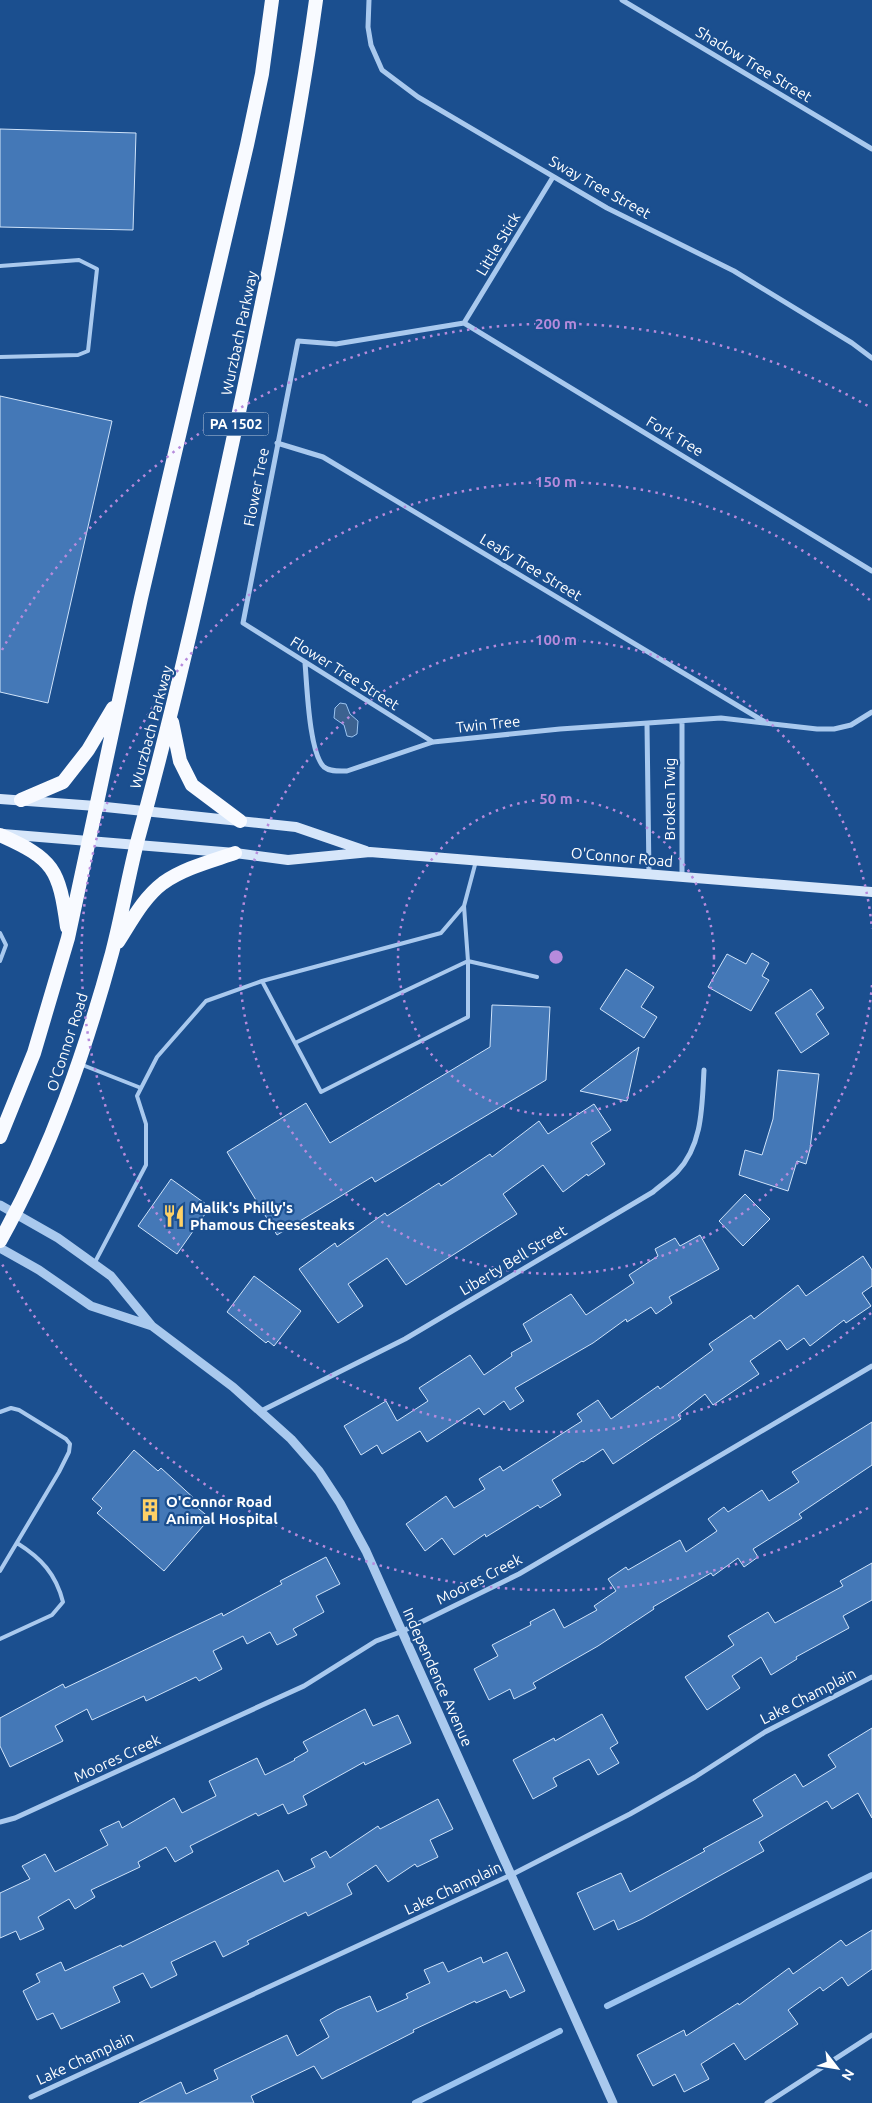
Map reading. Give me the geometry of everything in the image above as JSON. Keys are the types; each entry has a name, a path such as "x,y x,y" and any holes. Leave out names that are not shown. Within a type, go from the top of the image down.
{"highway":[{"name":"PA 1502","path":"88,841 119,697 247,145 262,74 272,0"},
{"name":"Wurzbach Parkway","path":"137,844 171,720 276,237 316,0"},
{"path":"21,800 63,782 88,750 119,697"},
{"path":"171,720 180,761 192,784 240,821"},
{"path":"0,834 28,847 53,868 62,894 68,938"},
{"name":"O'Connor Road","path":"0,1137 34,1053 68,938 88,841"},
{"name":"O'Connor Road","path":"0,1240 40,1162 78,1063 112,951 137,844"},
{"path":"112,951 142,904 163,883 187,870 235,852"}],"main road":[{"name":"O'Connor Road","path":"0,799 96,806 296,827 370,852"},
{"path":"0,834 88,841"},
{"name":"O'Connor Road","path":"88,841 235,852 288,860 370,852 872,892"}],"street":[{"name":"Sway Tree Street","path":"369,0 368,27 371,45 382,70 418,97 607,208 734,271 852,343 872,358"},
{"name":"Shadow Tree Street","path":"622,0 872,149"},
{"name":"Little Stick","path":"464,323 553,177"},
{"name":"Flower Tree","path":"245,624 243,623 298,342 336,344 464,323"},
{"name":"Fork Tree","path":"464,323 872,571"},
{"name":"Leafy Tree Street","path":"277,443 323,457 767,723"},
{"name":"Flower Tree Street","path":"245,624 433,742"},
{"name":"Twin Tree","path":"305,663 313,743 320,763 334,772 346,771 433,742 560,729 721,718 817,729 834,728 851,725 872,712"},
{"name":"Broken Twig","path":"682,721 682,878"},
{"name":"Broken Twig","path":"647,724 650,875"},
{"name":"Liberty Bell Street","path":"261,1411 405,1339 653,1192 678,1172 694,1145 702,1113 704,1070"},
{"name":"Independence Avenue","path":"0,1205 58,1238 111,1276 152,1326 233,1387 261,1411 291,1439 319,1470 340,1503 366,1551 613,2103"},
{"name":"Independence Avenue","path":"0,1248 39,1270 92,1306 152,1326"},
{"name":"Moores Creek","path":"0,1822 24,1814 304,1686 376,1641 403,1631 519,1574 872,1366"},
{"name":"Lake Champlain","path":"31,2097 511,1875 630,1814 695,1777 765,1732 872,1677"},
{"path":"767,2103 872,2035"}],"lane":[{"path":"0,266 79,260 97,269 88,351 78,355 0,357"},
{"path":"262,981 321,1092 468,1017 468,961 464,906 476,861"},
{"path":"94,1264 146,1165 146,1124 137,1096 157,1057 206,1001 262,981 441,933 464,906"},
{"path":"0,933 6,945 0,961"},
{"path":"295,1044 468,961 537,977"},
{"path":"78,1063 141,1088"},
{"path":"0,1412 11,1408 19,1410 66,1439 70,1444 69,1452 59,1472 0,1571"},
{"path":"0,1639 52,1615 63,1602 59,1586 37,1555 17,1544"}],"water":[{"path":"340,703 346,704 350,714 358,721 357,734 352,737 347,736 344,725 334,718 335,708"}],"building":[{"path":"0,129 136,133 133,230 0,227"},
{"path":"0,396 112,421 48,703 0,692"},
{"path":"752,953 769,963 762,976 769,980 751,1011 708,987 727,954 746,964"},
{"path":"626,969 654,987 641,1007 657,1017 644,1038 600,1009"},
{"path":"811,989 824,1008 816,1014 829,1034 801,1053 775,1013"},
{"path":"492,1005 550,1007 546,1080 375,1182 372,1177 277,1235 227,1152 306,1103 330,1143 490,1047"},
{"path":"639,1047 627,1101 580,1091"},
{"path":"778,1070 819,1074 810,1149 806,1164 797,1161 788,1191 739,1175 745,1150 762,1155 773,1119"},
{"path":"594,1104 611,1130 591,1143 605,1164 588,1176 587,1174 563,1192 543,1165 503,1194 517,1214 406,1285 387,1258 348,1284 363,1306 338,1323 299,1269 335,1243 337,1247 385,1213 387,1216 439,1183 441,1186 490,1154 492,1157 539,1121 548,1134"},
{"name":"Malik's Philly's Phamous Cheesesteaks","path":"171,1179 210,1207 177,1254 138,1226"},
{"path":"745,1194 770,1219 743,1246 719,1221"},
{"path":"700,1235 719,1269 669,1297 672,1303 656,1314 651,1307 627,1322 626,1319 593,1343 515,1388 524,1401 510,1410 504,1401 484,1415 479,1408 427,1442 420,1431 382,1454 377,1445 361,1455 344,1426 386,1401 397,1421 428,1401 419,1388 470,1355 484,1375 512,1356 511,1353 532,1341 523,1324 571,1294 586,1315 634,1283 629,1275 658,1256 655,1249 675,1238 680,1246"},
{"path":"863,1256 872,1270 872,1286 862,1293 871,1306 846,1323 844,1320 810,1346 804,1338 787,1350 780,1340 750,1361 759,1374 713,1405 705,1394 678,1415 681,1419 613,1464 603,1449 552,1480 561,1495 540,1508 538,1505 486,1537 485,1534 454,1555 442,1538 425,1551 406,1524 446,1496 454,1508 485,1489 479,1479 500,1466 503,1471 582,1421 577,1414 598,1400 611,1419 658,1386 660,1389 713,1350 709,1344 751,1315 754,1319 798,1285 806,1296"},
{"path":"254,1276 301,1311 274,1346 268,1341 266,1343 227,1312"},
{"path":"872,1422 872,1465 799,1514 802,1518 753,1549 758,1557 744,1567 738,1558 713,1576 711,1573 653,1607 654,1609 598,1646 533,1683 536,1688 514,1699 510,1689 489,1700 474,1669 498,1656 492,1645 531,1625 530,1622 554,1609 564,1628 597,1610 594,1606 616,1591 608,1579 626,1567 628,1570 680,1540 686,1552 717,1531 708,1519 724,1507 728,1512 762,1490 769,1501 799,1482 792,1472"},
{"name":"O'Connor Road Animal Hospital","path":"134,1450 158,1471 161,1468 197,1501 194,1505 210,1518 164,1571 97,1513 102,1508 92,1499"},
{"path":"326,1557 340,1584 316,1596 324,1612 293,1629 297,1635 277,1645 270,1632 247,1644 243,1636 213,1651 222,1669 199,1681 196,1677 146,1701 144,1696 92,1720 87,1709 55,1726 63,1741 10,1767 0,1746 0,1718 63,1684 65,1688 222,1613 223,1616 282,1584 280,1581"},
{"path":"872,1563 872,1600 843,1616 849,1628 796,1657 797,1659 771,1675 761,1657 732,1676 740,1688 707,1710 685,1677 734,1645 728,1636 768,1612 775,1623 843,1586 840,1581"},
{"path":"365,1709 373,1726 398,1715 411,1743 365,1765 364,1762 303,1796 307,1805 288,1814 283,1804 258,1816 256,1813 190,1846 193,1852 175,1862 166,1847 138,1862 140,1867 91,1890 95,1897 75,1909 69,1899 38,1917 44,1929 20,1940 16,1931 0,1938 0,1893 30,1879 22,1866 45,1854 55,1872 108,1845 100,1830 119,1821 122,1828 174,1798 182,1813 216,1796 209,1781 257,1758 265,1775 295,1760 308,1751 303,1742"},
{"path":"602,1714 618,1743 610,1748 619,1763 598,1775 589,1759 553,1778 557,1786 533,1799 513,1760 554,1738 555,1741"},
{"path":"872,1728 872,1818 858,1793 832,1809 827,1801 759,1842 764,1851 642,1919 618,1930 614,1920 594,1930 577,1893 621,1873 630,1892 705,1851 703,1849 763,1816 753,1800 795,1774 803,1787 836,1767 828,1755"},
{"path":"438,1799 453,1829 430,1840 438,1857 417,1867 415,1864 388,1882 376,1865 347,1884 352,1894 308,1916 306,1912 247,1941 249,1944 223,1957 215,1941 171,1962 177,1975 151,1988 143,1973 113,1987 120,2002 61,2029 53,2013 37,2020 23,1991 40,1982 36,1974 61,1962 65,1971 121,1945 122,1947 278,1870 284,1882 315,1867 311,1859 326,1851 330,1858 378,1826 380,1829"},
{"path":"872,1930 872,1969 848,1986 842,1977 823,1991 820,1987 788,2010 798,2024 745,2060 734,2043 701,2064 709,2079 684,2092 675,2074 653,2086 637,2055 684,2030 686,2036 738,2003 739,2005 789,1968 793,1974 841,1940 846,1946"},
{"path":"507,1952 525,1991 510,1998 506,1990 476,2003 475,2001 413,2030 414,2032 322,2079 314,2066 251,2096 254,2103 139,2103 181,2082 186,2094 218,2079 214,2070 287,2035 297,2056 329,2037 320,2020 337,2010 370,1996 377,2012 408,1998 406,1994 430,1983 424,1970 443,1962 448,1972 481,1957 483,1963"}],"waterway":[{"path":"607,2006 872,1875"},
{"path":"415,2103 560,2031"}],"place":[{"name":"Malik's Philly's Phamous Cheesesteaks","path":"174,1216"},
{"name":"O'Connor Road Animal Hospital","path":"150,1510"}]}
